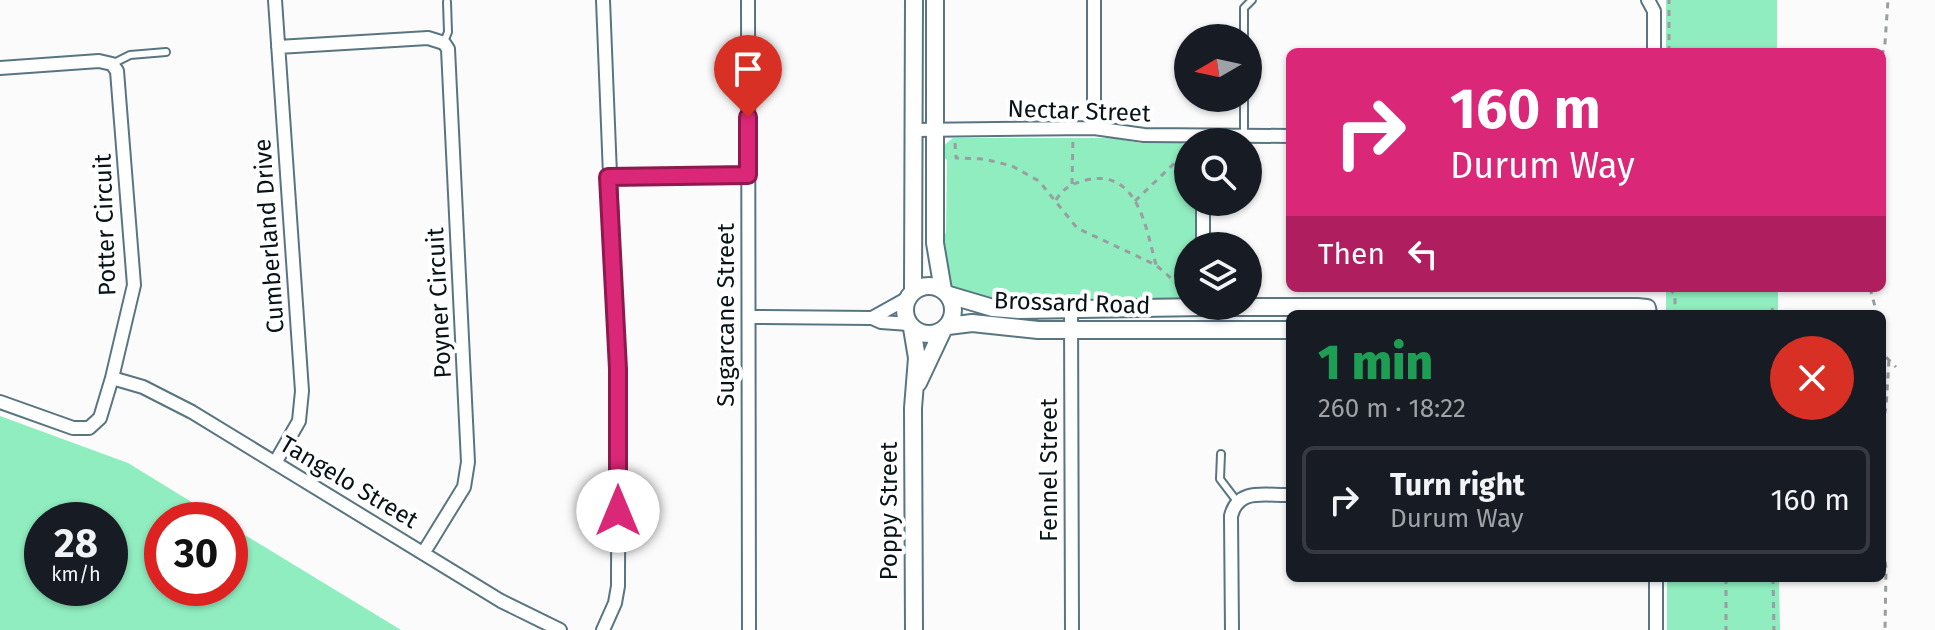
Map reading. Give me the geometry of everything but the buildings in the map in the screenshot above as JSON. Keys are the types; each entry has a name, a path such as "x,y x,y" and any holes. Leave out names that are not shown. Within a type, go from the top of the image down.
{"street":[{"name":"Cumberland Drive","path":"275,0 302,391 299,421 275,463"},
{"path":"603,0 618,369 618,586 615,603 603,630"},
{"name":"Sugarcane Street","path":"748,0 749,630"},
{"path":"910,326 904,311 910,295 914,0"},
{"path":"749,317 872,318 910,326 927,335 945,329 954,311 946,293 935,243 935,0"},
{"path":"1094,0 1094,128"},
{"path":"1648,0 1654,11 1654,48"},
{"path":"278,47 419,38 444,43"},
{"name":"Poyner Circuit","path":"424,552 464,487 468,462 450,58 444,43"},
{"path":"0,68 99,61 112,64"},
{"name":"Potter Circuit","path":"0,402 73,428 89,428 100,418 134,285 119,81 112,64"},
{"name":"Nectar Street","path":"914,130 1094,128 1174,137"},
{"name":"Nectar Street","path":"1262,136 1286,136"},
{"path":"608,177 748,175"},
{"path":"872,318 927,286 946,293"},
{"name":"Brossard Road","path":"946,293 993,308 1174,308"},
{"name":"Brossard Road","path":"1465,310 1637,307 1647,310"},
{"name":"Brossard Road","path":"1262,308 1357,310"},
{"name":"Fennel Street","path":"1071,310 1072,630"},
{"path":"1203,320 1203,330"},
{"name":"Brossard Road","path":"945,329 972,323 1018,330 1286,330"},
{"name":"Poppy Street","path":"910,326 917,349 914,391 914,630"},
{"name":"Poppy Street","path":"914,391 945,329"},
{"name":"Tangelo Street","path":"112,378 143,387 172,401 501,601 560,630"},
{"path":"1232,630 1231,516 1236,500 1246,496 1286,495"},
{"path":"1656,582 1656,630"}],"lane":[{"path":"1244,24 1244,8 1252,0"},
{"name":"Poyner Circuit","path":"444,43 448,32 447,2"},
{"path":"112,64 130,55 166,52"},
{"path":"1221,454 1220,479 1236,500"}],"path":[{"path":"1669,0 1669,48"},
{"path":"1884,48 1888,0"},
{"path":"1072,184 1073,129"},
{"path":"955,130 956,158 984,159 1012,166 1039,181 1077,228 1156,265 1174,281"},
{"path":"1135,201 1174,164"},
{"path":"1056,200 1062,189 1072,184 1098,178 1118,182 1135,201 1143,217 1156,265"},
{"path":"1886,354 1896,367"},
{"path":"1886,407 1889,360"},
{"path":"1726,582 1726,630"},
{"path":"1773,582 1774,630"},
{"path":"1885,630 1886,582"}],"green space":[{"path":"1666,0 1777,0 1777,48 1666,48"},
{"path":"953,138 1114,138 1140,143 1174,141 1174,216 1196,216 1196,232 1174,232 1174,300 1034,299 1028,306 983,299 960,291 946,279 938,242 946,233 947,160 942,156 942,147"},
{"path":"1666,292 1778,292 1778,310 1666,310"},
{"path":"0,416 128,463 192,502 144,502 144,606 248,606 248,537 401,630 0,630"},
{"path":"1667,582 1779,582 1780,630 1667,630"}],"route":[{"path":"618,511 618,369 608,177 748,175 748,117"}]}
